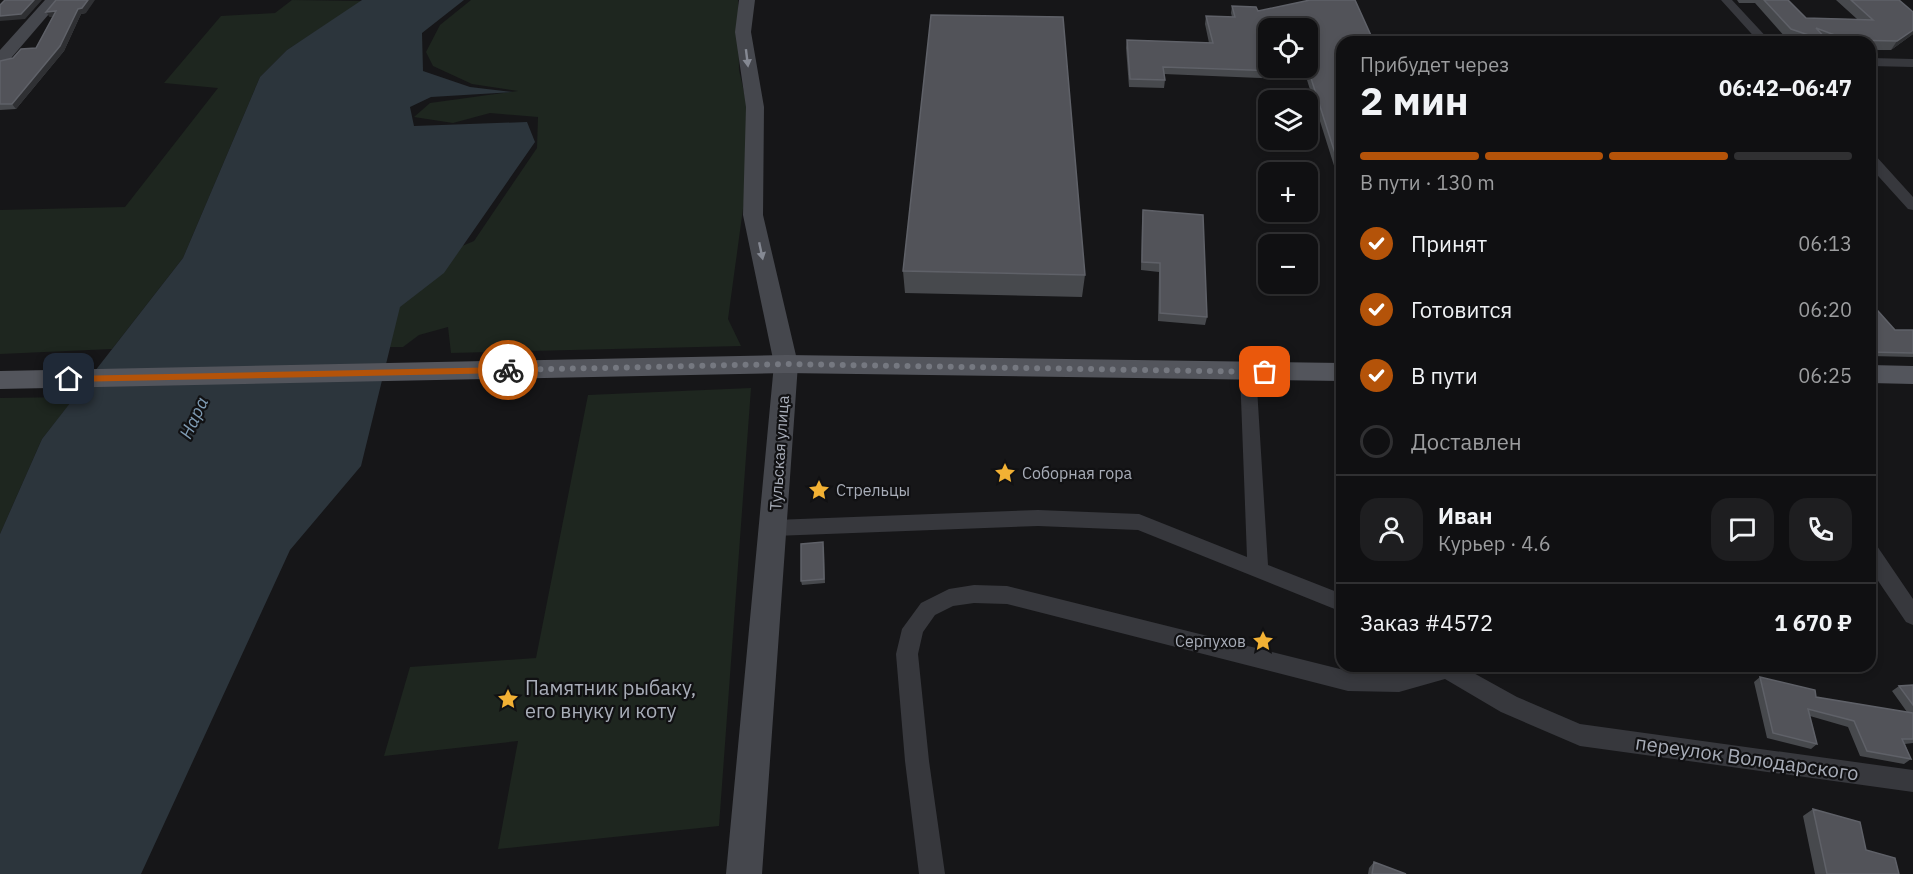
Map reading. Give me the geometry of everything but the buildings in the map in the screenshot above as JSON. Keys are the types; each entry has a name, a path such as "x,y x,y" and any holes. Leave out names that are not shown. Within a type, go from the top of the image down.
{"main road":[{"path":"0,380 786,364 1336,372"},
{"path":"1876,374 1913,375"}],"street":[{"path":"0,60 53,0"},
{"name":"Тульская улица","path":"744,874 786,364 753,215 755,107 743,32 747,0"},
{"path":"1726,0 1759,36"},
{"path":"1876,62 1913,63"},
{"path":"1876,165 1913,206"},
{"path":"1248,372 1258,568"},
{"path":"774,528 1038,518 1139,522 1336,600"},
{"path":"1876,561 1913,616"},
{"path":"932,874 917,761 907,654 913,629 928,609 949,598 974,594 1007,595 1348,681 1382,683 1420,680 1435,672"},
{"name":"переулок Володарского","path":"1453,672 1486,694 1529,715 1580,735 1913,781"}],"shaded area":[{"path":"292,0 363,1 287,50 260,77 183,258 112,349 0,354 0,210 125,207 218,88 164,83 221,16 275,13"},
{"path":"471,0 738,0 739,70 750,119 745,194 728,319 741,346 451,353 448,327 419,335 403,347 342,347 417,265 474,241 537,148 538,117 490,113 453,123 414,117 430,103 518,91 472,84 433,66 426,52 440,25"},
{"path":"751,388 719,826 498,849 518,741 384,756 410,667 536,658 588,395"},
{"path":"75,397 42,439 0,534 0,398"}],"water":[{"name":"Нара","path":"362,0 464,0 422,33 423,71 470,87 513,92 431,97 410,107 414,126 527,122 535,142 444,273 400,307 361,466 290,550 141,874 0,874 0,534 42,439 183,258 260,77 287,50"}],"way so far":[{"path":"508,370 786,364 1265,372"}],"place":[{"name":"Соборная гора","path":"1005,473"},
{"name":"Стрельцы","path":"819,490"},
{"name":"Серпухов","path":"1263,641"},
{"name":"Памятник рыбаку, его внуку и коту","path":"508,699"}],"route":[{"path":"69,379 508,370"}]}
